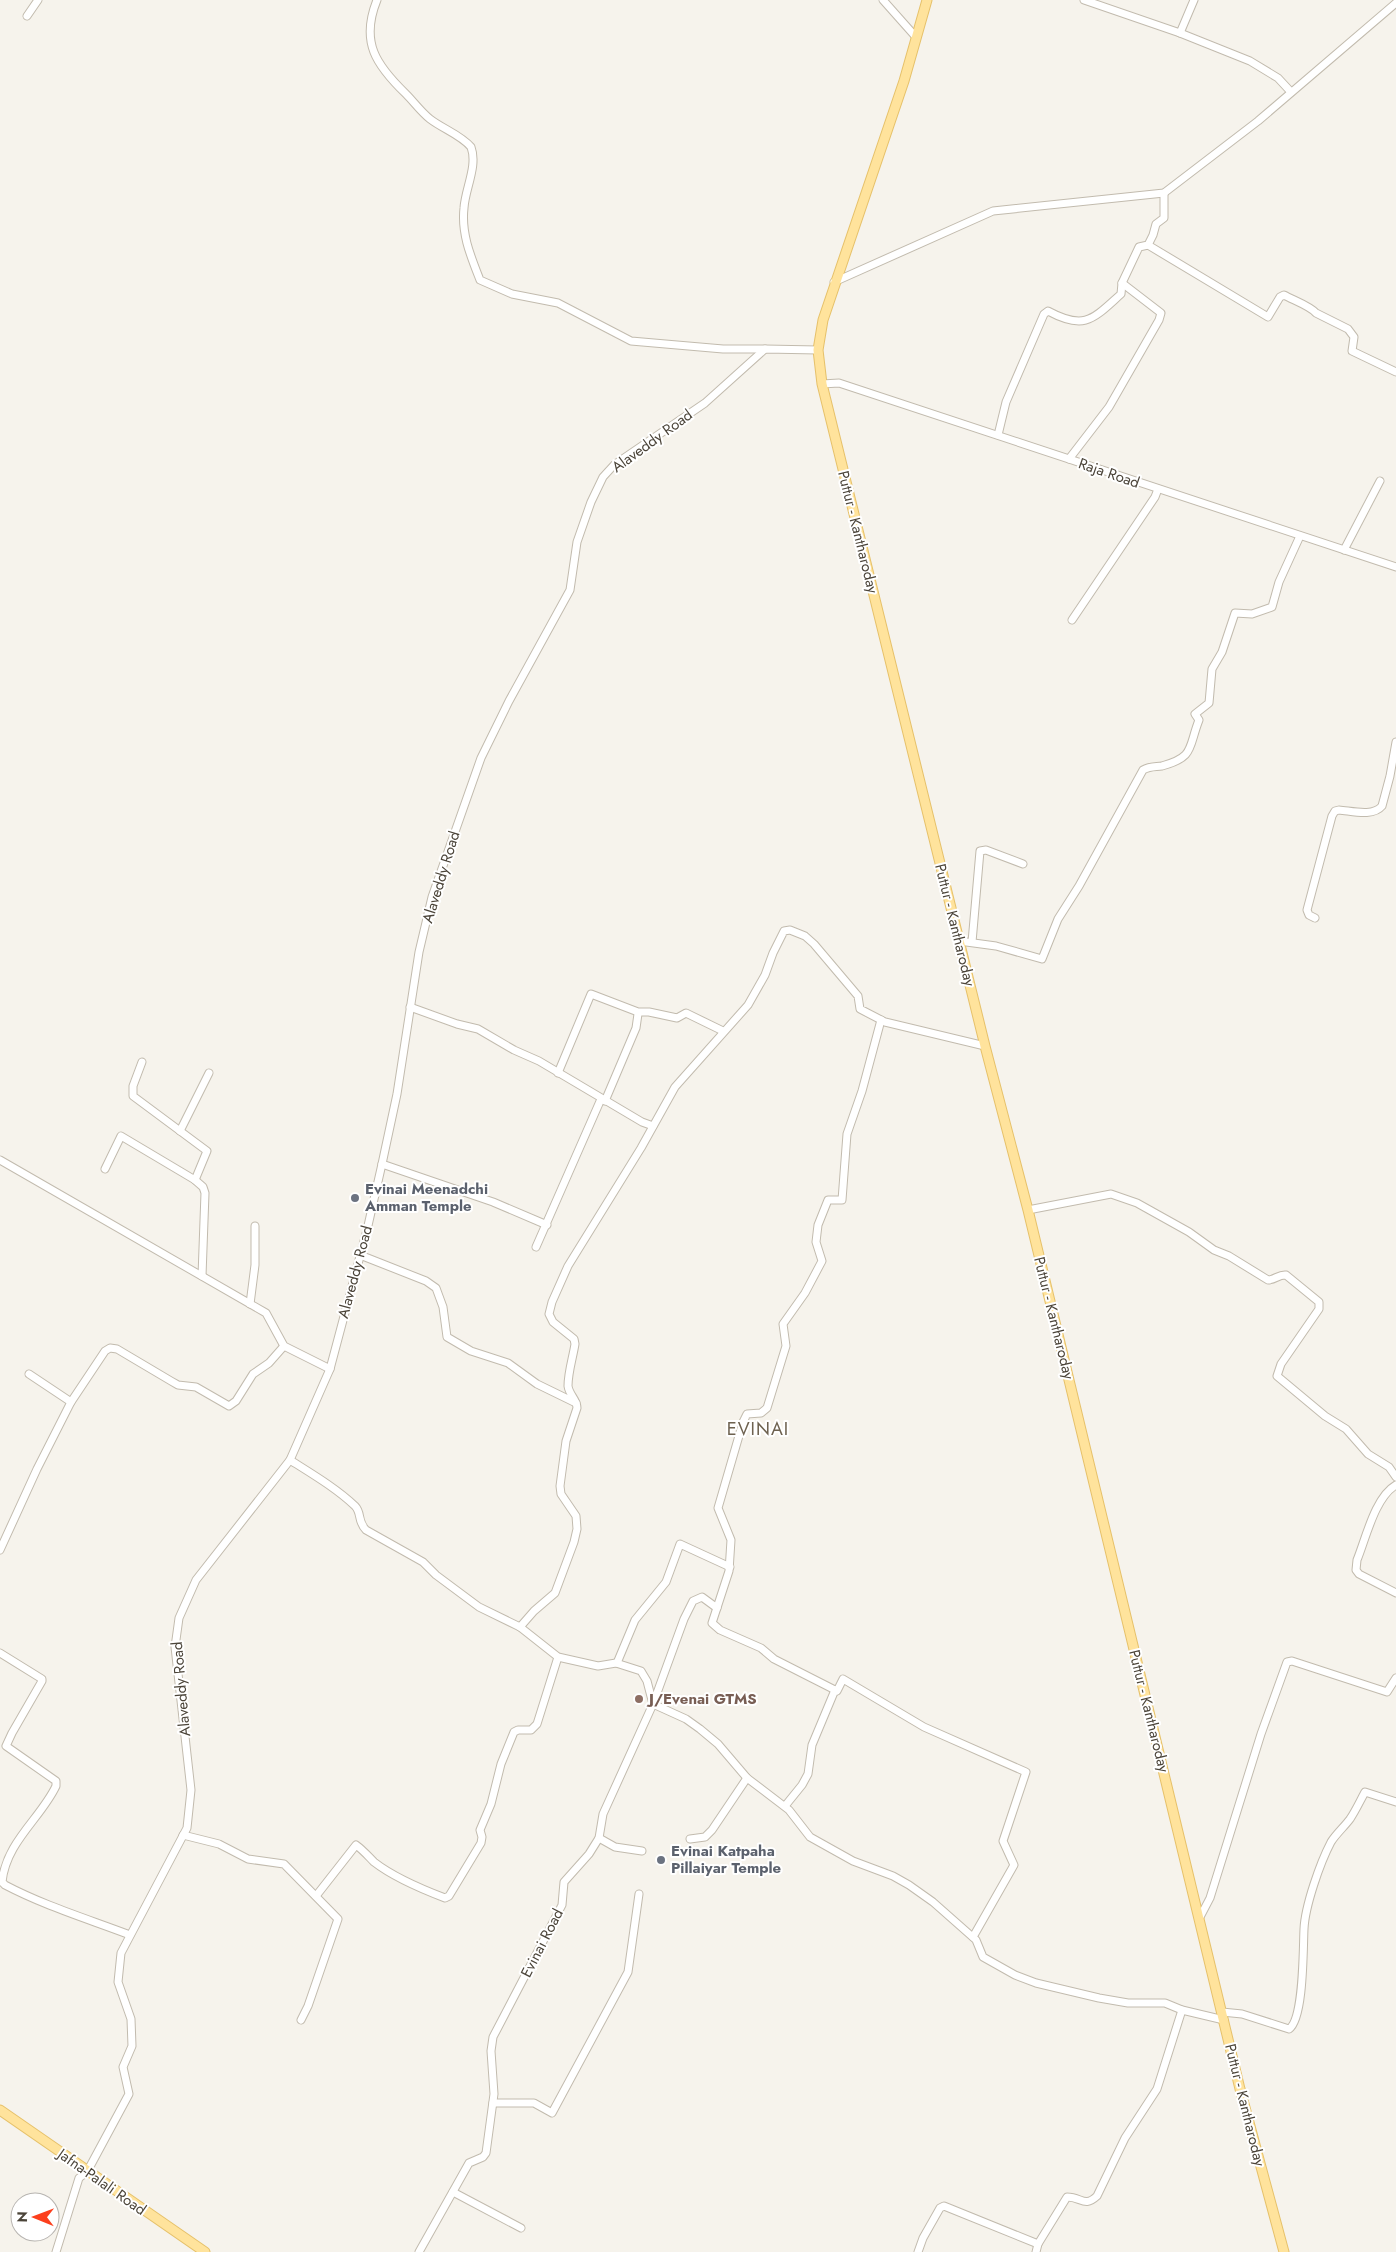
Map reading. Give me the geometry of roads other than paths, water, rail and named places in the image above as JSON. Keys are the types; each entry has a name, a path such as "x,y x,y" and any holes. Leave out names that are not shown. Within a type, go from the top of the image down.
{"main road":[{"name":"Puttur - Kantharoday","path":"927,0 915,36 904,81 823,320 818,350 822,384 985,1046 1028,1210 1199,1919 1284,2252"},
{"name":"Jafna-Palali Road","path":"0,2110 205,2252"}],"street":[{"path":"27,16 38,0"},
{"path":"377,0 369,25 370,38 379,64 395,85 429,118 468,143 471,147 473,161 464,209 464,228 467,247 480,280 512,294 558,303 631,342 723,349 818,350"},
{"path":"883,0 915,36"},
{"path":"1084,0 1180,33 1250,62 1278,78 1290,92"},
{"path":"1180,33 1194,0"},
{"path":"834,283 994,210 1164,193 1258,121 1396,3"},
{"path":"1148,245 1154,235 1156,224 1164,218 1164,193"},
{"path":"998,435 1006,402 1044,314 1048,311 1062,318 1078,322 1094,318 1121,294 1122,282 1139,247 1148,245 1268,317 1280,297 1284,295 1305,307 1312,308 1316,313 1348,329 1354,337 1352,351 1396,372"},
{"path":"1069,459 1109,407 1159,320 1161,313 1122,282"},
{"name":"Alaveddy Road","path":"56,2252 79,2178 87,2172 128,2094 123,2067 132,2046 131,2019 118,1982 121,1953 187,1828 191,1790 175,1646 179,1618 196,1580 290,1460 330,1369 382,1164 397,1094 410,1007 432,897 481,758 509,701 570,590 577,542 591,502 603,477 614,465 705,403 765,349"},
{"name":"Raja Road","path":"822,384 839,384 1396,567"},
{"path":"1344,550 1380,482"},
{"path":"1072,620 1155,497 1158,489"},
{"path":"959,941 996,946 1042,959 1058,919 1079,886 1143,770 1150,766 1160,766 1184,758 1190,750 1198,720 1195,714 1209,703 1212,668 1222,652 1235,613 1252,614 1272,607 1279,582 1300,536"},
{"path":"1315,918 1309,915 1308,910 1332,816 1335,811 1339,810 1373,812 1382,806 1396,742"},
{"path":"972,942 980,851 986,850 1023,864"},
{"path":"577,1403 570,1393 568,1385 575,1344 574,1339 553,1322 549,1314 552,1302 568,1266 641,1148 675,1087 748,1005 765,975 772,953 784,931 790,930 805,936 814,944 858,996 860,1009 881,1020 985,1046"},
{"path":"558,1073 592,994 638,1012 649,1012 678,1018 686,1013 723,1031"},
{"path":"410,1007 457,1024 478,1029 642,1122 653,1126"},
{"path":"536,1247 636,1028 638,1014"},
{"path":"835,1690 774,1659 761,1648 720,1630 712,1622 730,1567 731,1540 718,1508 743,1422 748,1414 761,1413 768,1408 786,1346 783,1324 805,1293 822,1261 816,1242 818,1225 828,1200 842,1200 847,1134 862,1091 881,1020"},
{"path":"142,1062 133,1086 133,1096 207,1152 195,1180"},
{"path":"180,1131 209,1073"},
{"path":"105,1169 121,1136 195,1180 203,1187 205,1193 202,1276"},
{"path":"0,1160 266,1313 284,1346 330,1369"},
{"path":"382,1164 493,1202 547,1225"},
{"path":"1028,1210 1112,1194 1137,1203 1189,1232 1214,1250 1229,1256 1268,1280 1286,1275 1319,1302 1319,1309 1281,1364 1276,1376 1326,1416 1346,1429 1368,1454 1388,1467 1396,1477"},
{"path":"250,1304 255,1265 255,1226"},
{"path":"360,1255 436,1288 443,1307 446,1337 471,1351 508,1363 537,1384 577,1403"},
{"path":"0,1550 37,1469 71,1402 105,1351 110,1348 117,1349 178,1385 196,1387 229,1406 236,1401 253,1374 268,1363 284,1346"},
{"path":"29,1374 71,1402"},
{"path":"520,1627 534,1611 555,1593 574,1542 577,1529 576,1516 561,1494 560,1486 566,1441 577,1403"},
{"path":"290,1460 356,1506 361,1525 366,1530 423,1562 436,1576 479,1607 520,1627 558,1657 598,1666 617,1663 641,1671 644,1675 652,1704 686,1719 718,1744 747,1778 796,1816 810,1837 853,1861 893,1876 909,1885 933,1902 973,1937 983,1957 1015,1976 1036,1984 1128,2003 1165,2002 1182,2010 1223,2016 1242,2014 1289,2029 1293,2026 1298,2011 1305,1950 1304,1928 1314,1884 1331,1842 1350,1818 1365,1792 1396,1802"},
{"path":"1396,1485 1386,1492 1379,1504 1357,1560 1356,1570 1359,1574 1396,1593"},
{"path":"617,1663 635,1620 666,1582 680,1544 730,1567"},
{"name":"Evinai Road","path":"419,2252 468,2164 483,2157 486,2153 493,2103 491,2051 493,2037 562,1905 564,1882 589,1854 599,1838 603,1814 652,1704 684,1619 693,1601 702,1597 717,1608"},
{"path":"0,1653 42,1679 6,1746 56,1781 56,1786 24,1830 11,1855 2,1882 53,1908 73,1913 130,1935"},
{"path":"316,1896 356,1845 374,1862 387,1870 430,1892 446,1898 449,1896 481,1843 480,1830 491,1804 501,1764 514,1732 518,1730 532,1730 537,1724 558,1657"},
{"path":"1199,1919 1210,1898 1261,1734 1287,1662 1292,1661 1387,1692 1396,1678"},
{"path":"785,1806 802,1786 808,1774 812,1745 835,1690 843,1679 924,1727 1026,1772 1003,1841 1014,1864 973,1937"},
{"path":"690,1839 705,1837 712,1830 747,1778"},
{"path":"183,1835 219,1844 248,1859 284,1864 338,1919 308,2006 301,2020"},
{"path":"599,1838 615,1847 642,1851"},
{"path":"493,2103 534,2103 552,2113 628,1972 639,1894"},
{"path":"918,2252 922,2238 940,2208 944,2206 1037,2248 1067,2197 1090,2202 1097,2196 1124,2138 1157,2089 1182,2010"},
{"path":"453,2192 521,2228"}],"place":[{"name":"Evinai Meenadchi Amman Temple","path":"355,1198"},
{"name":"J/Evenai GTMS","path":"639,1699"},
{"name":"Evinai Katpaha Pillaiyar Temple","path":"661,1860"}],"district":[{"name":"EVINAI","path":"758,1429"}]}
